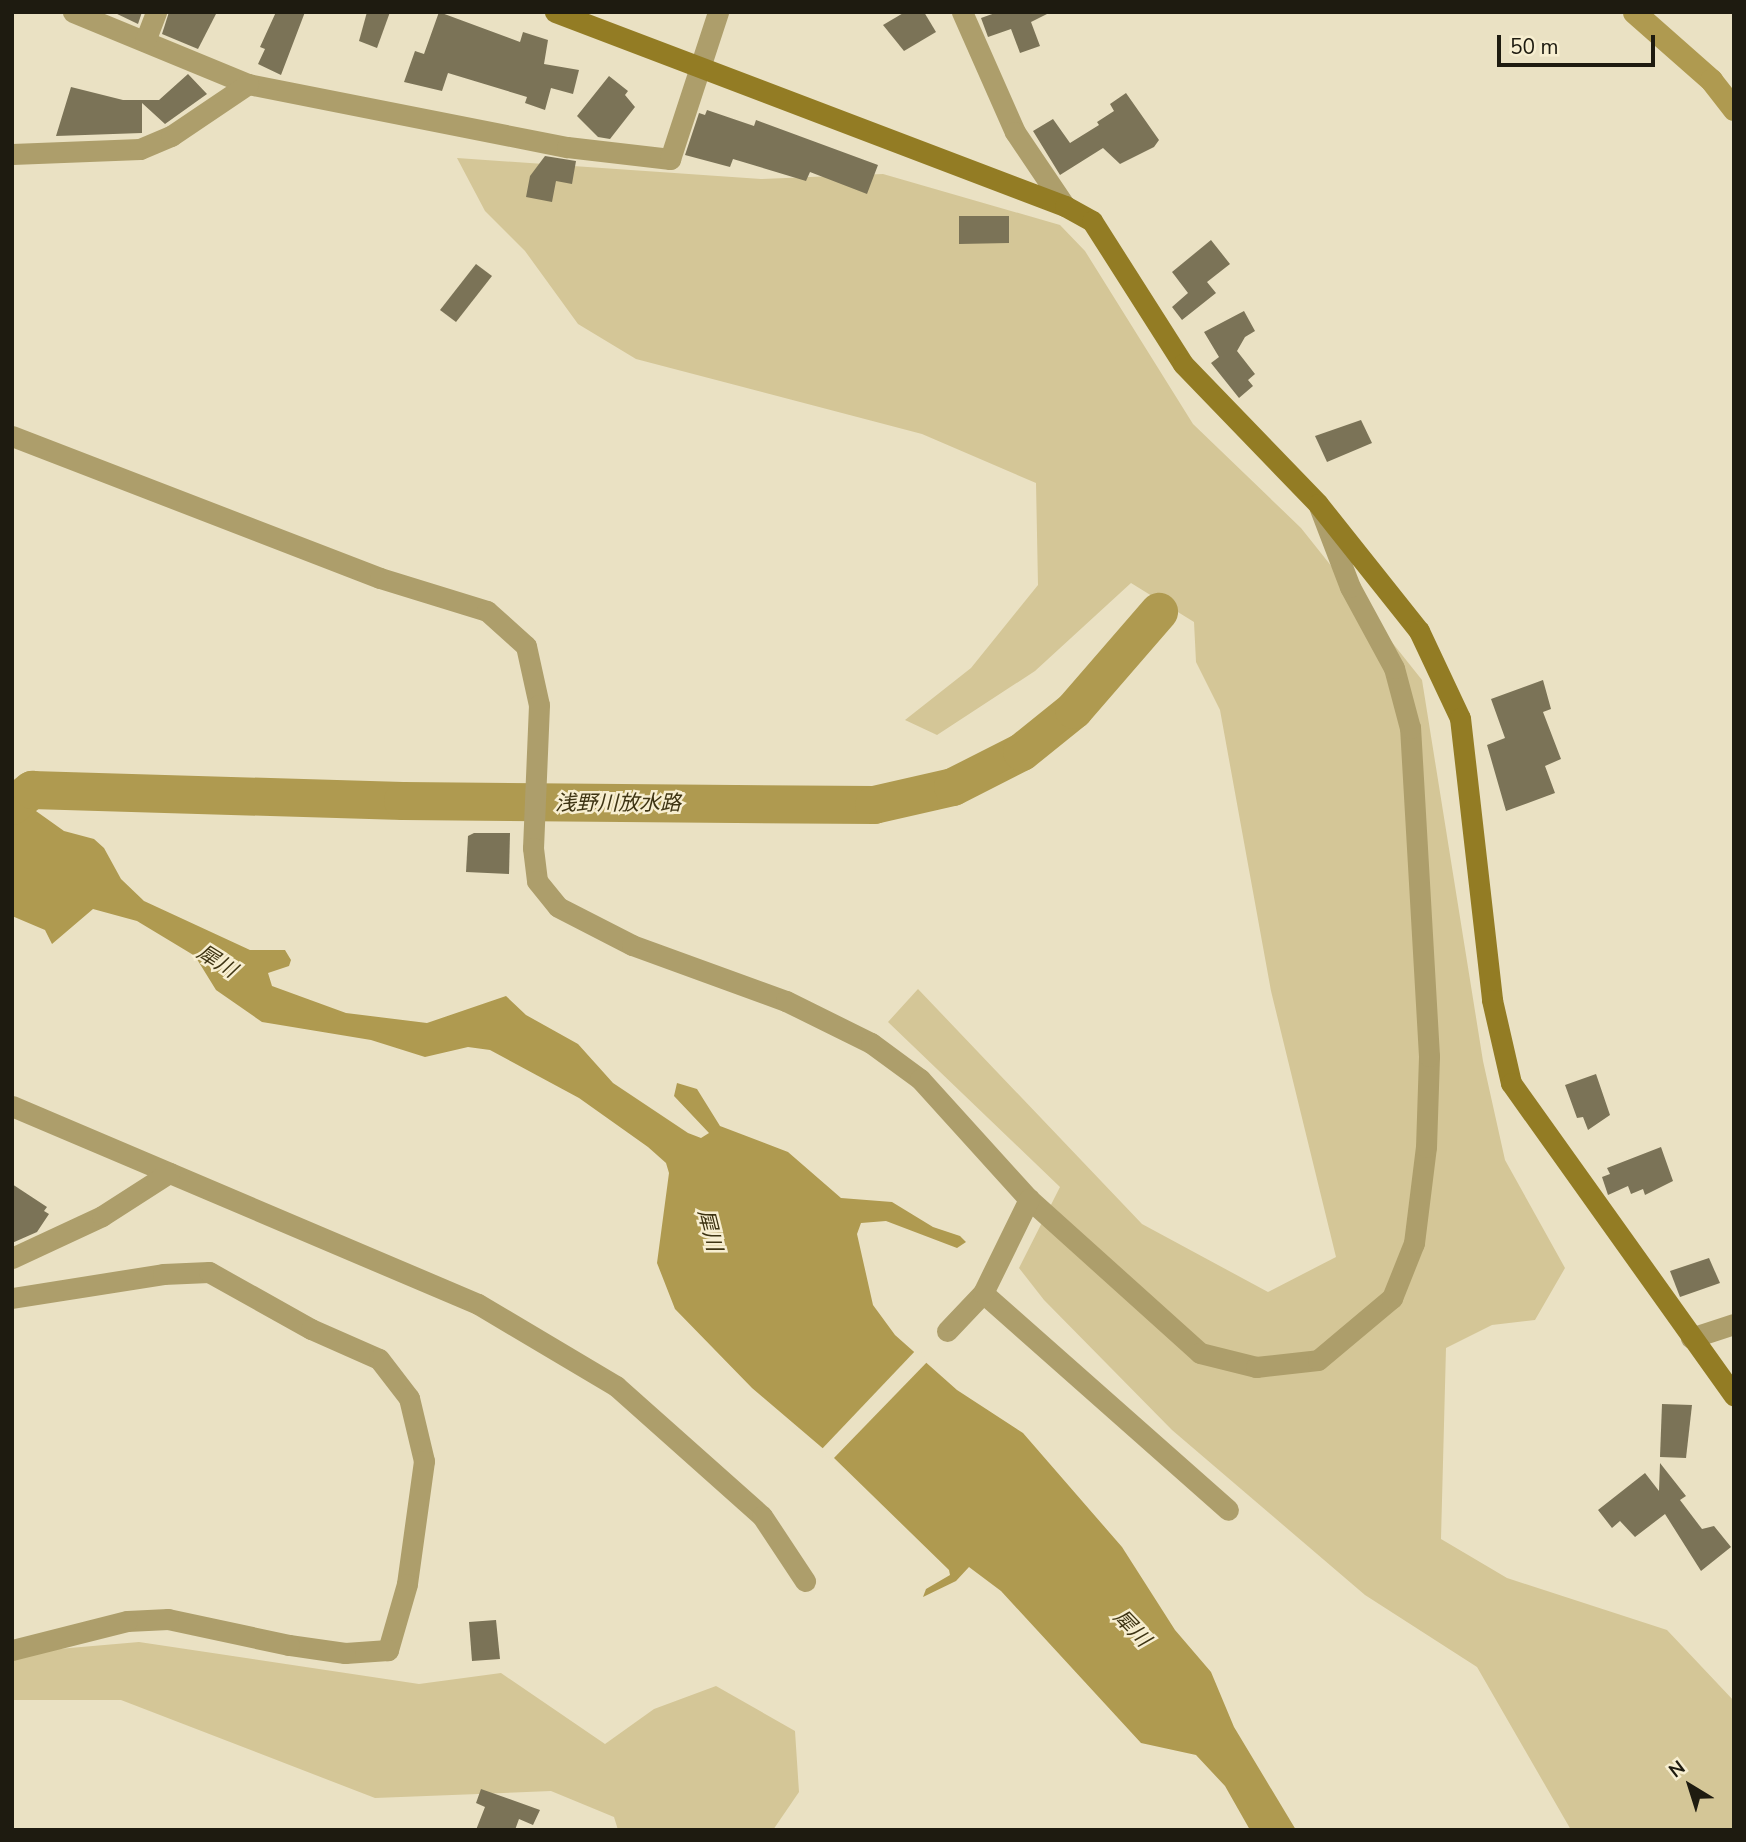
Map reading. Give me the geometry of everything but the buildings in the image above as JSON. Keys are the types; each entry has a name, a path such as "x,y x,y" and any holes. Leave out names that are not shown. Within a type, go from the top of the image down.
{"street":[{"path":"72,12 248,84 567,147 670,159 718,12"},
{"path":"145,41 156,12"},
{"path":"555,12 1065,206 1092,221 1183,364 1318,504 1419,631 1460,718 1492,1000 1511,1083 1690,1338 1734,1396"},
{"path":"962,12 1015,132 1065,206"},
{"path":"12,154 140,149 171,136 248,84"},
{"path":"12,436 380,578 487,611 526,646 539,705 539,756 533,848 537,881 558,907 632,945 786,1000 871,1043 920,1079 1029,1199 1200,1353 1256,1367 1318,1360 1392,1298 1414,1243 1426,1147 1429,1056 1410,728 1394,668 1350,587 1318,504"},
{"path":"12,1106 478,1304 616,1386 762,1516 805,1581"},
{"path":"12,1258 102,1216 169,1173"},
{"path":"947,1331 983,1293 1029,1199"},
{"path":"12,1298 163,1274 209,1272 311,1329 379,1359 409,1398 424,1461 407,1584 388,1650 323,1650 168,1619 127,1621 12,1650"},
{"path":"983,1293 1228,1510"},
{"path":"1690,1338 1734,1324"}],"shaded area":[{"path":"457,158 761,179 883,174 1060,225 1085,251 1193,424 1301,528 1422,680 1483,1061 1505,1160 1565,1268 1535,1320 1492,1325 1446,1348 1441,1539 1507,1578 1667,1630 1734,1701 1734,1830 1571,1830 1477,1667 1365,1595 1172,1430 1044,1300 1019,1268 1060,1187 888,1022 918,989 1142,1224 1268,1292 1336,1257 1271,991 1220,710 1196,662 1194,622 1131,583 1035,671 937,735 905,720 971,668 1038,585 1036,483 922,434 636,359 578,324 525,251 485,211"},
{"path":"139,1642 419,1684 501,1673 605,1744 654,1709 716,1686 795,1731 799,1792 773,1830 618,1830 614,1817 551,1791 375,1798 121,1700 12,1700 12,1653"}],"water":[{"name":"犀川","path":"12,794 64,831 94,839 104,848 121,879 144,901 250,950 285,950 291,960 289,966 268,973 272,986 346,1013 427,1023 506,996 526,1015 578,1044 613,1083 688,1133 701,1138 709,1133 674,1096 677,1083 697,1089 720,1126 788,1152 841,1198 892,1202 933,1227 960,1236 966,1242 957,1248 886,1221 861,1223 857,1234 873,1305 895,1335 957,1390 1023,1433 1122,1547 1175,1630 1211,1672 1234,1727 1296,1830 1250,1830 1225,1786 1196,1755 1141,1743 1001,1591 969,1567 956,1581 923,1597 926,1589 950,1575 949,1570 833,1457 752,1388 675,1309 657,1263 669,1173 666,1163 648,1147 579,1098 490,1050 468,1047 425,1057 371,1040 262,1022 216,990 195,956 137,921 93,909 52,944 45,930 12,916"}],"pier":[{"path":"917,1349 929,1360 832,1460 820,1451"}],"waterway":[{"path":"1634,12 1711,80 1734,109"},
{"name":"浅野川放水路","path":"12,806 32,790 403,801 874,805 953,787 1022,752 1074,710 1159,612"}]}
